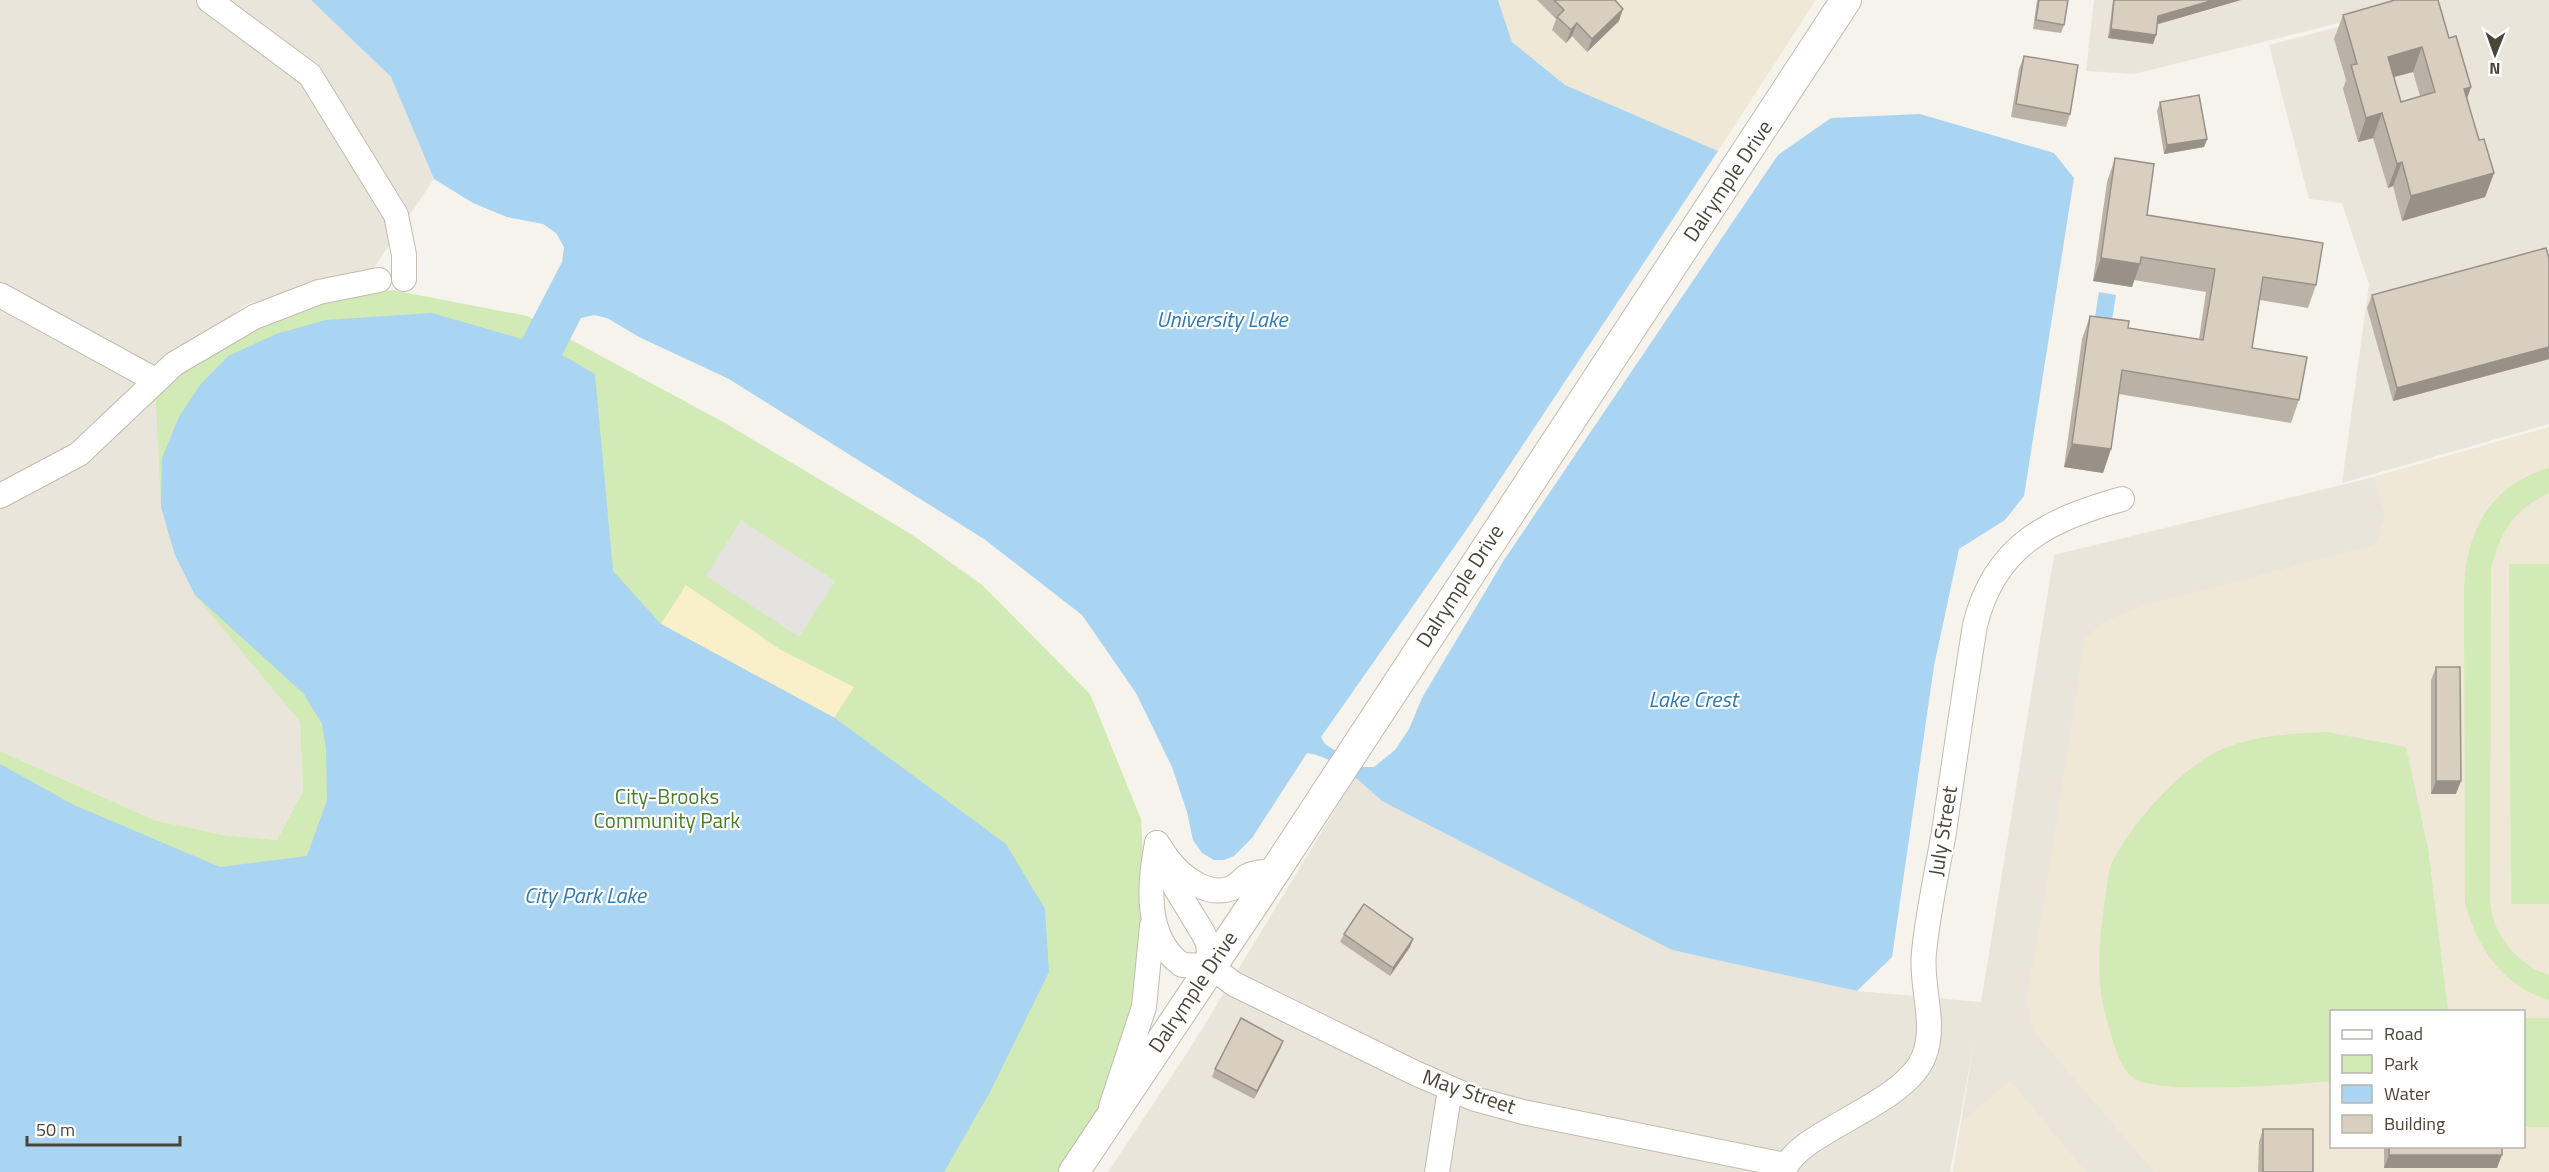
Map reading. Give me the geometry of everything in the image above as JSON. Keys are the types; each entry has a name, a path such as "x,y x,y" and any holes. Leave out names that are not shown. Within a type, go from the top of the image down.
{"street":[{"path":"209,0 310,75 396,215 404,255 404,279"},
{"name":"Dalrymple Drive","path":"1074,1172 1275,871 1846,0"},
{"path":"0,496 79,453 109,428 130,402 174,364 254,317 282,304 319,292 379,280"},
{"path":"0,295 155,380"},
{"name":"July Street","path":"1785,1168 1806,1146 1895,1090 1920,1065 1925,1054 1928,1024 1924,949 1975,625 1980,604 1992,579 2015,549 2053,522 2121,499"},
{"path":"1106,1122 1144,1007 1150,973 1153,911 1150,876 1157,843 1179,873 1190,881 1221,890 1237,886 1248,875 1275,871"},
{"path":"1153,911 1159,936 1173,959 1191,967 1210,966 1208,943 1175,887 1165,855"},
{"name":"May Street","path":"1210,966 1234,984 1450,1089 1507,1108 1785,1168"},
{"path":"1437,1172 1450,1089"}],"shaded area":[{"path":"0,0 311,0 391,77 434,179 374,268 244,305 155,380 258,670 300,722 303,791 277,840 223,835 154,820 0,751"},
{"path":"1498,0 1816,0 1718,151 1565,85 1512,42"},
{"path":"2094,0 2431,0 2134,74 2086,71"},
{"path":"2442,0 2549,0 2549,424 2342,483 2369,284 2342,203 2309,199 2269,45"},
{"path":"2549,427 2549,1172 1953,1172 1974,1043 1950,1172 1108,1172 1191,1047 1355,777 1672,950 1857,991 1981,1002 2054,555 2374,477"},
{"path":"2549,427 2549,1172 2154,1172 2034,1032 2026,999 2041,920 2085,639 2105,621 2146,605 2375,545 2385,517 2374,477"},
{"path":"741,520 835,581 799,637 706,576"},
{"path":"2010,1080 2086,1172 1953,1172 1962,1122"}],"green space":[{"name":"City Park Lake","path":"392,290 527,316 725,423 911,534 982,585 1090,694 1141,819 1150,973 1078,1172 0,1172 0,751 154,820 223,835 277,840 303,791 300,722 195,595 175,555 161,507 155,380 254,317"},
{"path":"2549,468 2549,493 2518,514 2511,523 2499,543 2491,568 2490,903 2495,924 2513,952 2530,966 2549,975 2549,1000 2532,994 2518,985 2494,963 2477,935 2465,903 2464,593 2469,551 2484,514 2511,486"},
{"path":"2509,564 2549,564 2549,904 2511,904"},
{"path":"2327,732 2406,747 2428,848 2448,1010 2330,1010 2330,1081 2201,1088 2174,1087 2137,1080 2125,1069 2117,1054 2101,991 2100,945 2110,868 2128,836 2155,802 2201,761 2229,746 2285,735"},
{"path":"2525,1018 2549,1018 2549,1127 2525,1127"}],"sand":[{"path":"686,585 781,650 854,687 834,718 661,624"}],"water":[{"path":"311,0 1498,0 1512,42 1565,85 1718,151 1469,526 1321,737 1325,744 1361,767 1374,767 1395,750 1409,729 1422,698 1504,560 1778,155 1831,118 1920,114 2054,153 2074,178 2024,496 2005,520 1959,549 1934,666 1892,957 1857,991 1672,950 1382,801 1338,765 1318,755 1307,753 1252,838 1234,856 1224,860 1214,860 1202,853 1193,840 1187,812 1172,767 1136,693 1082,615 984,539 729,379 639,337 607,318 594,315 581,318 562,355 595,374 613,571 661,624 835,718 1006,844 1045,909 1049,972 990,1092 944,1172 0,1172 0,764 74,805 220,867 307,856 327,800 326,749 322,724 304,694 195,595 175,555 161,507 162,458 179,417 200,385 228,356 276,334 326,320 432,313 522,339 562,262 564,247 556,233 543,224 507,217 473,203 434,179 391,77"},
{"path":"2099,292 2116,295 2110,332 2093,329"}],"building":[{"path":"1554,0 1615,0 1623,9 1592,39 1577,23 1571,30 1557,17 1564,10"},
{"path":"2039,0 2068,0 2064,25 2036,20"},
{"path":"2114,0 2214,0 2158,16 2156,35 2111,29"},
{"path":"2395,0 2438,0 2449,38 2456,36 2471,87 2464,89 2479,140 2484,139 2494,173 2411,196 2402,162 2397,164 2382,113 2366,118 2351,65 2357,64 2343,15","holes":["2422,47 2435,92 2401,102 2388,57"]},
{"path":"2024,56 2078,65 2070,114 2016,104"},
{"path":"2199,95 2207,139 2167,145 2160,102"},
{"path":"2115,158 2154,164 2147,215 2323,243 2316,285 2263,277 2252,348 2307,357 2299,400 2122,370 2111,449 2072,444 2090,316 2129,321 2128,328 2203,340 2215,269 2141,257 2140,264 2101,258"},
{"path":"2546,248 2549,258 2549,347 2397,388 2372,295"},
{"path":"2436,667 2460,667 2461,781 2436,781"},
{"path":"1364,904 1413,939 1393,968 1344,934"},
{"path":"1241,1018 1283,1041 1257,1091 1215,1069"},
{"path":"2263,1129 2313,1129 2313,1172 2263,1172"},
{"path":"2389,1148 2502,1148 2502,1155 2389,1155"}],"water label":[{"name":"University Lake","path":"1222,319"},
{"name":"Lake Crest","path":"1693,699"}],"park label":[{"name":"City-Brooks Community Park","path":"667,809"}]}
